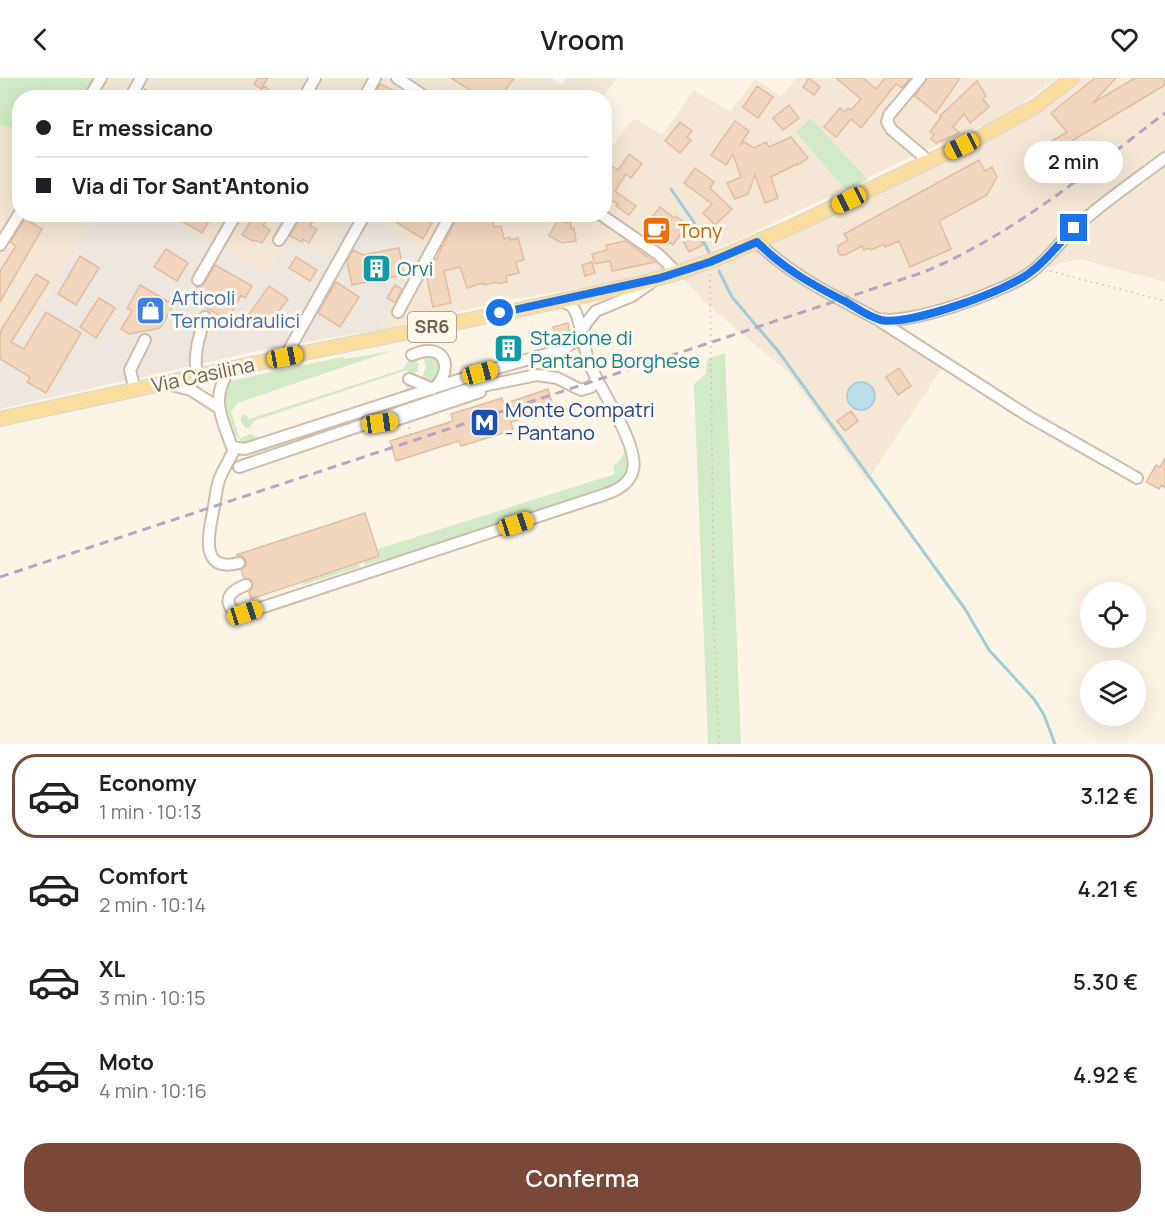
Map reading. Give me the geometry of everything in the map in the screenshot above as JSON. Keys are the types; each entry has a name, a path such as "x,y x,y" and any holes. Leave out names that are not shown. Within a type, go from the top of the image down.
{"main road":[{"name":"Via Casilina","path":"0,419 655,280 710,262 757,242 930,162 1018,117 1046,99 1072,78"}],"street":[{"path":"920,78 889,115 887,122 891,130 930,162"},
{"path":"400,79 416,90"},
{"path":"875,318 897,320 969,302 1026,276 1083,221 1165,159"},
{"path":"0,245 14,222"},
{"path":"198,280 231,222"},
{"path":"279,240 290,222"},
{"path":"285,357 361,222"},
{"path":"398,312 447,222"},
{"path":"612,222 658,254 677,273"},
{"path":"757,242 797,276 875,318 1028,416 1137,478"},
{"path":"231,369 220,388 219,408 232,447 245,449 480,373 561,350 573,344 596,311 632,296 655,280"},
{"path":"246,585 234,590 229,596 229,605 233,611 245,613 615,491 629,480 633,471 633,461 620,420 586,356 575,310 567,302 561,300"},
{"path":"196,376 196,348 205,317"},
{"path":"135,390 130,370 145,340"},
{"path":"412,355 433,351 443,359 445,376 433,389"},
{"path":"239,468 364,425 396,420 471,396 508,380 531,375 547,376 562,380 581,390 591,387 597,380"},
{"path":"409,379 433,389"},
{"path":"164,383 191,390 219,408"},
{"path":"234,450 218,483 208,544 212,556 219,562 228,565 239,563"}],"path":[{"path":"710,262 714,632 719,744"},
{"path":"1037,267 1165,301"},
{"path":"407,423 411,435"}],"shaded area":[{"path":"104,78 552,78 561,85 567,78 617,78 608,90 97,90"},
{"path":"796,78 1056,78 1017,108 991,122 911,157 742,238 684,262 621,281 514,299 378,330 425,251 381,222 612,222 612,147 634,118 662,135 694,90 730,112 755,79 781,97"},
{"path":"1072,78 1165,78 1165,282 1079,259 1034,271 1005,287 887,320 946,362 867,481 789,373 710,307 677,273 978,138"},
{"path":"0,125 12,128 14,222 0,245"},
{"path":"18,222 91,222 23,338 0,324 0,250"},
{"path":"91,222 175,222 267,274 289,237 327,257 348,222 381,222 426,251 378,330 270,348 0,409 0,324 23,338"},
{"path":"175,222 348,222 327,257 267,275"}],"green space":[{"path":"0,78 100,78 93,90 12,90 12,128 0,125"},
{"path":"811,118 868,180 846,190 796,132"},
{"path":"391,351 237,403 231,412 240,438 251,434 260,439 405,391 406,385 419,388 248,443 242,442 235,434 223,398 226,384 230,381 342,357 345,359"},
{"path":"725,353 741,744 708,744 694,384 706,374 707,359"},
{"path":"423,356 436,359 443,370 433,384 421,379 426,368"},
{"path":"410,359 419,364 418,371 411,376 407,370 259,419 254,421 249,428 241,422 241,417 245,414 249,419 403,369"},
{"path":"384,410 385,413 263,451 264,448"},
{"path":"624,445 632,461 621,486 388,564 385,559 365,565 364,562 380,556 378,549 615,474 613,465 622,457"},
{"path":"359,564 360,567 303,585 302,582"}],"water":[{"path":"861,382 871,386 875,396 871,406 861,410 851,406 847,396 851,386"}],"building":[{"path":"258,78 268,78 261,89 254,84"},
{"path":"451,78 514,78 506,90 470,90"},
{"path":"809,78 820,87 814,95 803,87"},
{"path":"836,78 863,78 876,89 885,78 910,78 902,88 896,84 861,128 851,119 836,137 824,127 840,108 845,112 848,108 851,110 861,99"},
{"path":"927,78 960,78 936,113 915,96"},
{"path":"1095,78 1116,78 1093,103 1135,78 1163,78 1165,85 1057,150 1052,141 1067,132 1051,113"},
{"path":"977,81 986,96 983,99 989,107 970,123 964,114 953,127 960,133 936,143 931,139 934,134 930,132 940,116"},
{"path":"380,84 393,90 377,90"},
{"path":"757,86 773,97 758,118 743,107"},
{"path":"789,105 799,118 783,130 773,118"},
{"path":"735,121 749,131 740,145 744,142 754,148 766,142 769,147 791,137 808,158 771,177 778,198 765,203 755,175 748,194 735,199 727,183 741,177 733,154 726,165 711,155"},
{"path":"680,122 692,131 687,137 691,140 680,153 665,141"},
{"path":"629,154 642,164 631,178 626,174 615,191 636,206 629,215 612,200 612,166 618,170"},
{"path":"979,160 985,171 992,167 997,177 987,195 939,221 951,249 910,267 899,241 871,250 867,248 864,250 862,246 845,255 838,253 838,246 848,240 844,234"},
{"path":"695,168 714,182 710,188 732,209 715,225 703,213 712,204 684,183"},
{"path":"660,207 695,230 703,245 689,252 680,235 673,245 646,225"},
{"path":"23,222 30,222 42,229 0,302 0,271 16,246 10,242"},
{"path":"183,222 208,222 202,233"},
{"path":"250,222 265,222 263,225 270,230 262,243 242,235"},
{"path":"298,222 312,222 310,226 317,229 309,243 290,236"},
{"path":"396,222 433,222 423,239"},
{"path":"455,222 493,222 494,227 501,226 504,239 518,238 524,260 516,262 519,273 506,276 507,282 498,284 497,282 484,285 483,283 467,288 460,267 444,271 451,303 433,307 427,279 431,278 429,271 442,246 445,245 444,242"},
{"path":"556,222 571,222 576,241 562,243 549,236"},
{"path":"625,241 655,262 612,271 610,261 595,264 592,254 607,250 606,245"},
{"name":"Orvi","path":"399,248 404,275 352,285 347,262 353,250 363,255"},
{"path":"166,249 188,263 177,281 154,267"},
{"path":"80,256 99,268 76,305 58,294"},
{"path":"296,257 317,270 310,281 289,268"},
{"path":"592,262 595,273 585,276 582,265"},
{"path":"215,265 252,286 245,298 241,295 227,317 190,299 197,287 204,284"},
{"path":"36,274 49,282 11,342 24,349 46,312 81,333 46,393 27,382 30,377 0,359 0,332"},
{"path":"336,282 359,297 340,327 318,313"},
{"name":"Articoli Termoidraulici","path":"140,285 174,305 160,328 129,334 121,329 132,311 127,308"},
{"path":"395,285 402,289 395,303 387,298"},
{"path":"269,286 288,299 268,326 264,327 260,324 257,328 245,320"},
{"path":"99,298 115,308 96,338 80,327"},
{"path":"568,323 570,336 556,342 553,327"},
{"name":"Stazione di Pantano Borghese","path":"519,342 521,351 500,355 498,346"},
{"path":"899,368 911,386 898,395 886,377"},
{"path":"548,389 554,408 511,422 513,430 461,446 459,441 396,461 390,441 453,421 451,414 502,398 504,404"},
{"path":"851,411 858,421 845,431 837,421"},
{"path":"1165,458 1165,488 1161,485 1159,489 1146,482 1156,465 1160,467"},
{"path":"365,513 379,556 251,599 249,592 253,583 250,579 244,578 241,570 246,566 246,561 242,556 236,555"}],"waterway":[{"path":"671,189 693,221 711,256"},
{"path":"719,271 732,297 778,351 965,609 989,650 1034,699 1044,715 1055,744"}],"railway":[{"path":"0,577 924,272 989,240 1019,221 1079,179 1165,113"}],"place":[{"name":"Tony","path":"657,231"},
{"name":"Orvi","path":"376,269"},
{"name":"Articoli Termoidraulici","path":"150,310"},
{"name":"Stazione di Pantano Borghese","path":"509,349"},
{"name":"Monte Compatri - Pantano","path":"484,422"}],"route":[{"path":"500,313 660,278 710,262 757,242 797,276 875,318 897,320 969,302 1010,285 1034,270 1074,228"}]}
